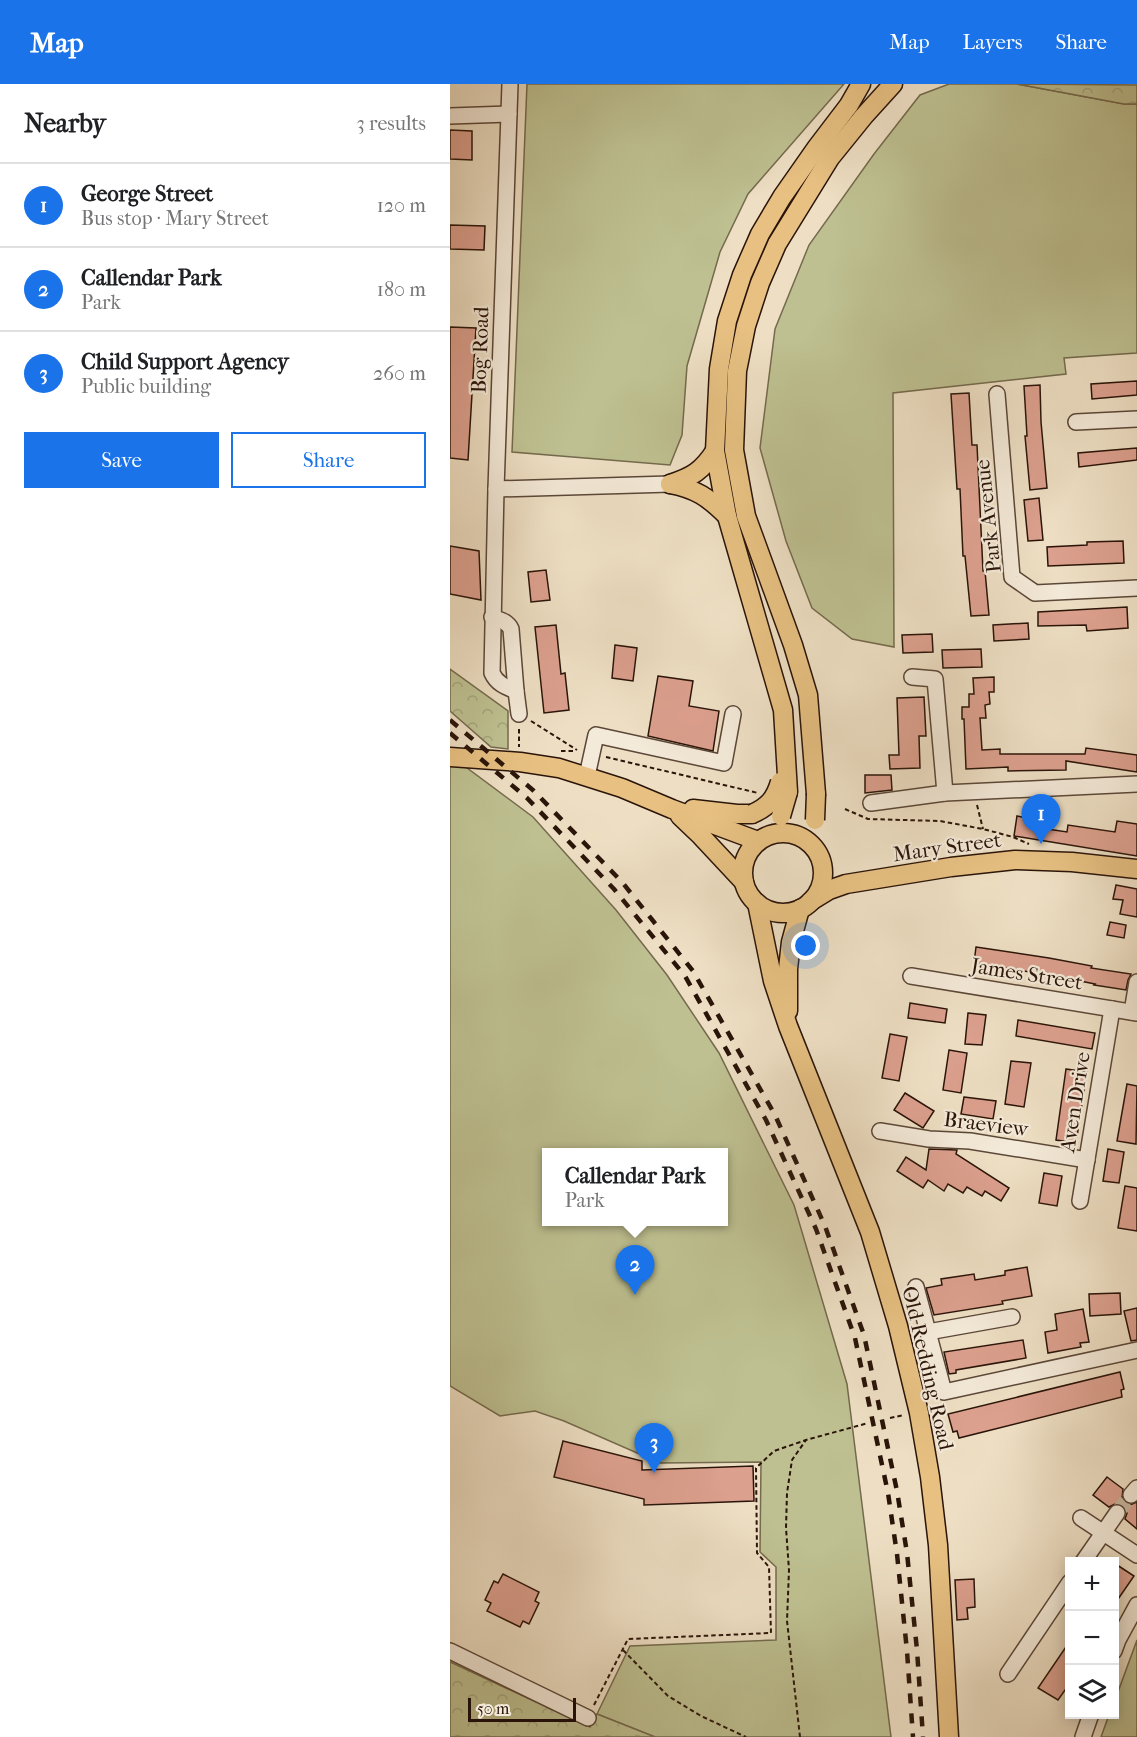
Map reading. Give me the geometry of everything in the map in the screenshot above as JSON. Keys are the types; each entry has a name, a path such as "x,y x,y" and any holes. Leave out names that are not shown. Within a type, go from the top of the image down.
{"main road":[{"path":"861,84 849,105 782,198 760,234 742,275 727,321 719,369 715,452 727,516 777,689 785,729 781,816 764,838 752,847 745,859 742,871 748,894 757,903 766,909 786,913 806,905 819,891 823,871 816,851 816,794 807,695 793,645 746,516 734,450 737,371 746,326 760,283 777,244 830,158 893,84"},
{"path":"670,484 694,475 705,466 715,452"},
{"path":"670,484 699,492 712,500 727,516"},
{"path":"450,757 520,762 559,768 622,788 672,809 764,838 781,833 791,833 801,837 816,851"},
{"path":"650,800 712,812 752,814 764,808 784,787"},
{"path":"672,809 744,882"},
{"name":"Mary Street","path":"816,851 831,868 870,879"},
{"name":"Mary Street","path":"806,905 829,890 846,884 951,867 1015,860 1072,862 1137,869"},
{"name":"Old Redding Road","path":"757,903 773,981 788,1026 870,1232 898,1326 919,1413 938,1545 949,1737"},
{"name":"Old Redding Road","path":"788,1026 791,942 806,905"}],"street":[{"name":"Bog Road","path":"510,84 492,673 494,679 500,684 516,691"},
{"path":"450,116 509,114"},
{"name":"Park Avenue","path":"997,394 1012,577 1035,593 1137,588"},
{"path":"1076,422 1137,419"},
{"path":"496,489 670,484"},
{"path":"492,617 509,624 511,629 519,714"},
{"path":"912,677 935,679 945,793"},
{"path":"587,776 586,752 596,735 724,763 733,714"},
{"path":"871,803 945,793 1137,784"},
{"name":"James Street","path":"910,976 1135,1013"},
{"path":"1135,1013 1137,982"},
{"name":"Aven Drive","path":"1080,1201 1112,1009"},
{"name":"Braeview","path":"880,1131 929,1139 970,1141 1087,1160"},
{"path":"916,1287 928,1332 1012,1317"},
{"name":"Old Redding Road","path":"928,1332 944,1392 1137,1350"},
{"path":"1086,1557 1117,1514"},
{"path":"1081,1518 1137,1555"},
{"path":"1008,1674 1065,1589"},
{"path":"1119,1638 1137,1605"},
{"path":"450,1651 588,1718"},
{"path":"1083,1737 1089,1719"}],"path":[{"path":"519,714 586,752 760,793"},
{"path":"519,714 520,762"},
{"path":"974,792 983,829"},
{"path":"845,809 868,819 940,821 983,829 1032,845"},
{"path":"588,1718 628,1639 771,1633 769,1567 757,1553 756,1468 774,1451 868,1423"},
{"path":"800,1737 787,1621 789,1570 786,1528 787,1493 792,1460 806,1440"},
{"path":"623,1650 668,1696 700,1716 746,1737"}],"green space":[{"path":"527,84 844,84 748,194 720,252 687,366 682,435 670,465 512,452"},
{"path":"949,84 1017,84 1124,104 1137,104 1137,353 1064,358 1066,374 893,393 894,647 852,639 812,608 786,541 760,448 775,329 809,245 874,154 920,95"},
{"path":"1017,84 1137,85 1137,104 1124,104"},
{"path":"450,669 508,711 508,749 491,747 450,711"},
{"path":"450,765 463,765 533,817 616,910 667,975 719,1053 794,1205 847,1384 891,1737 655,1737 597,1714 630,1646 776,1640 776,1567 760,1552 761,1462 660,1463 564,1421 535,1411 500,1416 450,1386"},
{"path":"1137,1640 1137,1737 1101,1737 1108,1719 1119,1719 1119,1689"},
{"path":"450,1662 590,1727 597,1714 655,1737 450,1737"}],"building":[{"path":"450,130 472,131 472,160 450,159"},
{"path":"450,225 485,226 484,250 450,249"},
{"path":"450,327 476,328 468,460 450,458"},
{"path":"1137,381 1137,395 1092,399 1091,384"},
{"path":"1040,385 1047,488 1030,490 1025,436 1027,436 1024,386"},
{"path":"969,393 972,445 977,445 983,571 985,571 989,615 971,616 965,556 963,556 960,489 957,489 951,394"},
{"path":"1137,448 1137,460 1079,467 1078,453"},
{"path":"1039,498 1043,540 1028,541 1024,500"},
{"path":"1123,541 1124,563 1048,566 1047,547 1087,545 1087,542"},
{"path":"450,546 479,551 481,600 450,594"},
{"path":"546,570 550,600 531,602 528,572"},
{"path":"1127,607 1128,628 1087,631 1086,625 1038,626 1038,612"},
{"path":"1028,623 1029,639 994,641 993,625"},
{"path":"556,625 561,674 565,673 569,710 544,713 535,627"},
{"path":"932,634 933,652 903,653 902,635"},
{"path":"615,645 637,648 633,681 612,678"},
{"path":"981,649 982,667 943,668 942,650"},
{"path":"658,676 693,681 689,706 719,711 713,751 648,736"},
{"path":"994,677 994,692 989,692 990,704 985,705 986,718 980,718 982,750 1000,749 1000,754 1085,754 1086,748 1137,755 1137,772 1066,761 1066,770 1008,771 1008,767 966,769 962,707 969,707 969,694 974,694 973,678"},
{"path":"924,697 926,736 919,736 920,768 890,769 889,755 899,755 897,698"},
{"path":"865,775 891,775 892,790 865,793"},
{"path":"1017,816 1042,821 1041,828 1067,832 1068,825 1115,832 1117,821 1137,824 1137,856 1014,836"},
{"path":"1116,885 1137,889 1137,917 1120,914 1123,900 1113,899"},
{"path":"1110,922 1126,925 1124,938 1107,935"},
{"path":"976,947 1131,974 1126,990 1094,985 1055,976 974,963"},
{"path":"910,1003 947,1009 945,1023 908,1018"},
{"path":"968,1013 986,1015 982,1045 965,1044"},
{"path":"1018,1020 1095,1033 1092,1049 1016,1036"},
{"path":"890,1034 907,1037 899,1081 882,1078"},
{"path":"949,1050 967,1053 961,1093 943,1090"},
{"path":"1011,1061 1031,1063 1024,1107 1005,1104"},
{"path":"1066,1069 1087,1072 1076,1143 1056,1140"},
{"path":"1127,1084 1137,1086 1136,1144 1117,1141"},
{"path":"905,1093 934,1111 923,1128 894,1110"},
{"path":"964,1097 996,1101 993,1119 961,1114"},
{"path":"929,1149 957,1150 956,1154 1009,1188 1001,1201 985,1191 982,1196 967,1187 963,1193 948,1184 944,1191 928,1180 923,1188 897,1171 906,1157 926,1170"},
{"path":"1108,1149 1124,1152 1119,1183 1103,1181"},
{"path":"1044,1173 1062,1176 1057,1206 1039,1203"},
{"path":"1125,1186 1137,1188 1137,1231 1118,1228"},
{"path":"1027,1267 1032,1296 1002,1301 1003,1304 934,1315 926,1288 942,1285 941,1279 974,1274 975,1280 1005,1275 1005,1271"},
{"path":"1120,1293 1121,1314 1090,1316 1089,1294"},
{"path":"1137,1308 1137,1340 1131,1341 1124,1311"},
{"path":"1083,1309 1089,1342 1080,1343 1081,1347 1048,1353 1045,1332 1057,1330 1055,1314"},
{"path":"1023,1340 1026,1358 956,1370 956,1373 949,1374 944,1352"},
{"path":"1120,1372 1124,1389 1121,1390 1122,1397 959,1438 957,1431 953,1432 948,1414"},
{"path":"563,1441 642,1461 642,1470 753,1466 754,1501 644,1505 644,1499 554,1477"},
{"path":"1107,1477 1123,1489 1122,1498 1125,1503 1130,1505 1137,1502 1137,1529 1125,1519 1127,1513 1123,1505 1117,1503 1109,1507 1093,1495"},
{"path":"1119,1566 1134,1576 1119,1598"},
{"path":"503,1574 539,1592 535,1601 539,1603 529,1624 523,1621 520,1627 487,1611 491,1603 485,1600 494,1581 498,1583"},
{"path":"974,1579 975,1607 967,1608 968,1619 957,1620 955,1580"},
{"path":"1065,1648 1065,1690 1058,1700 1038,1688"}],"tunnel":[{"path":"1117,1513 1131,1495"}],"railway":[{"path":"450,720 534,791 622,882 693,971 775,1115 825,1226 864,1335 897,1491 907,1553 923,1737"},
{"path":"450,733 527,798 614,889 685,976 766,1120 816,1229 855,1338 888,1493 897,1554 913,1737"}],"place":[{"name":"George Street","path":"1041,844"},
{"name":"Callendar Park","path":"635,1295"},
{"name":"Child Support Agency","path":"654,1473"}]}
